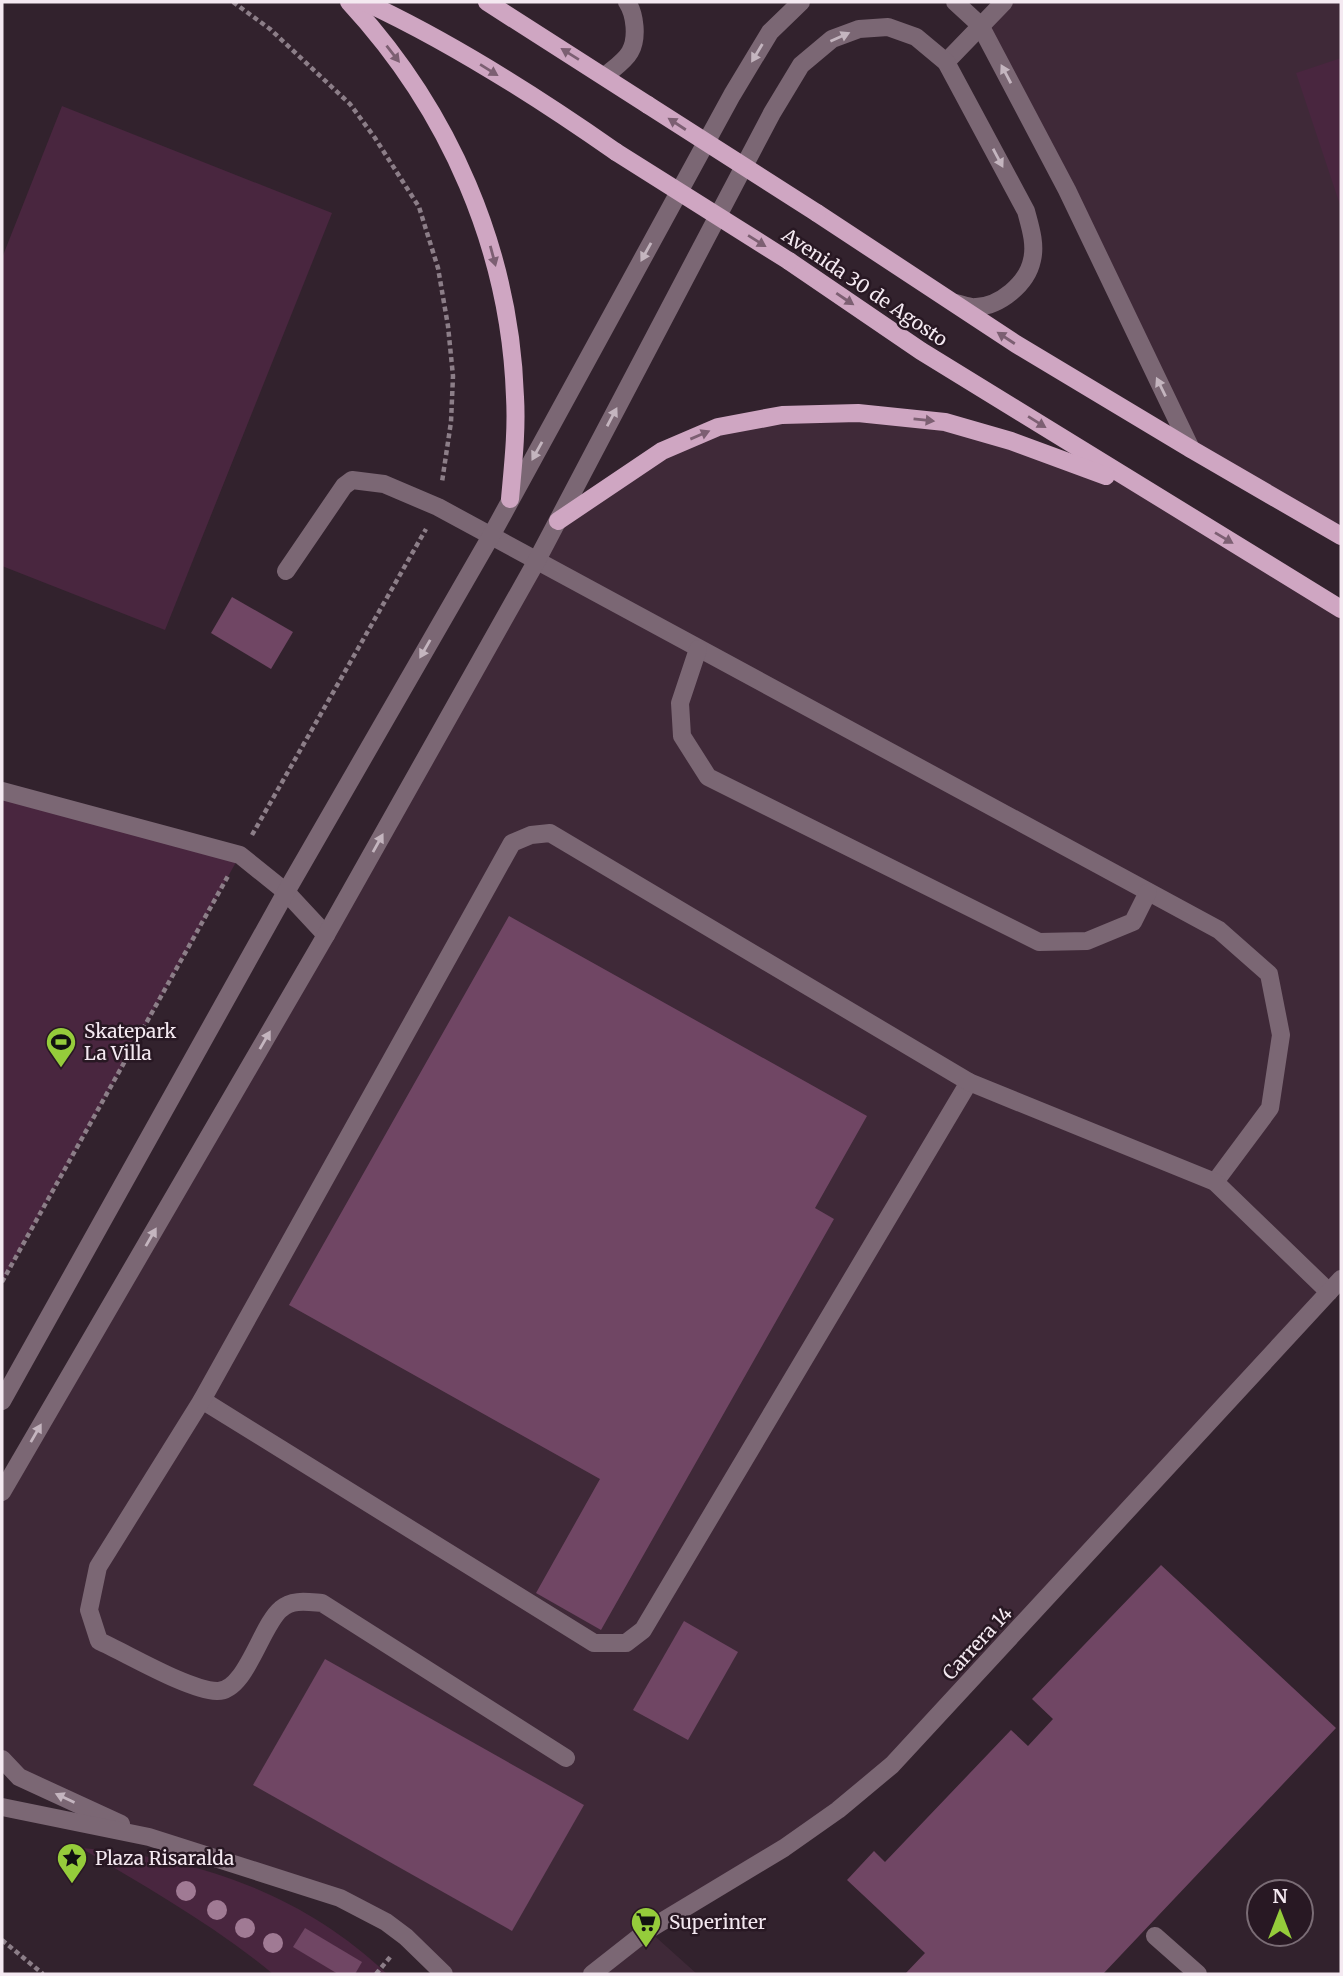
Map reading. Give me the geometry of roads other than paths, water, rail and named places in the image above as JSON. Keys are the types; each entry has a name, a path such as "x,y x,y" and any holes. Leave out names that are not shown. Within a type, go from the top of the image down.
{"main road":[{"path":"349,2 402,65 430,108 475,200 491,247 503,297 513,359 515,448 510,499"},
{"name":"Avenida 30 de Agosto","path":"365,2 427,31 789,261 921,351 1341,609"},
{"name":"Avenida 30 de Agosto","path":"487,2 951,302 1191,449 1341,536"},
{"path":"558,521 662,451 718,427 782,415 846,413 945,422 1080,465 1166,502"}],"street":[{"path":"2,1401 286,892 491,536 732,94 769,32 801,2"},
{"path":"955,2 980,25 1067,190 1191,449"},
{"path":"946,62 1004,2"},
{"path":"605,76 631,51 635,32 633,5"},
{"path":"2,1492 326,934 536,562 772,113 801,65 832,39 859,29 888,27 916,37 946,62 1026,211 1032,237 1032,261 1020,284 1000,300 976,308 951,302"},
{"path":"286,571 344,486 352,480 384,484 438,507 1219,930 1269,974 1281,1035 1270,1108 1215,1182"},
{"path":"698,649 680,703 682,736 708,777 1039,942 1087,941 1133,922 1148,892"},
{"path":"2,790 240,855 286,892 326,934"},
{"path":"566,1758 322,1603 297,1602 280,1609 236,1682 220,1692 197,1688 99,1640 89,1610 98,1567 202,1401 512,843 531,835 550,834 969,1082 1215,1182 1335,1286"},
{"path":"202,1401 594,1643 626,1643 643,1630 969,1082"},
{"name":"Carrera 14","path":"592,1974 648,1930 784,1848 838,1810 892,1765 1335,1286"},
{"path":"2,1759 19,1777 149,1837"},
{"path":"2,1807 149,1837 340,1898 386,1922 406,1937 444,1974"},
{"path":"1155,1936 1198,1974"}],"place":[{"name":"Skatepark La Villa","path":"61,1069"},
{"name":"Plaza Risaralda","path":"72,1885"},
{"name":"Superinter","path":"646,1949"}]}
